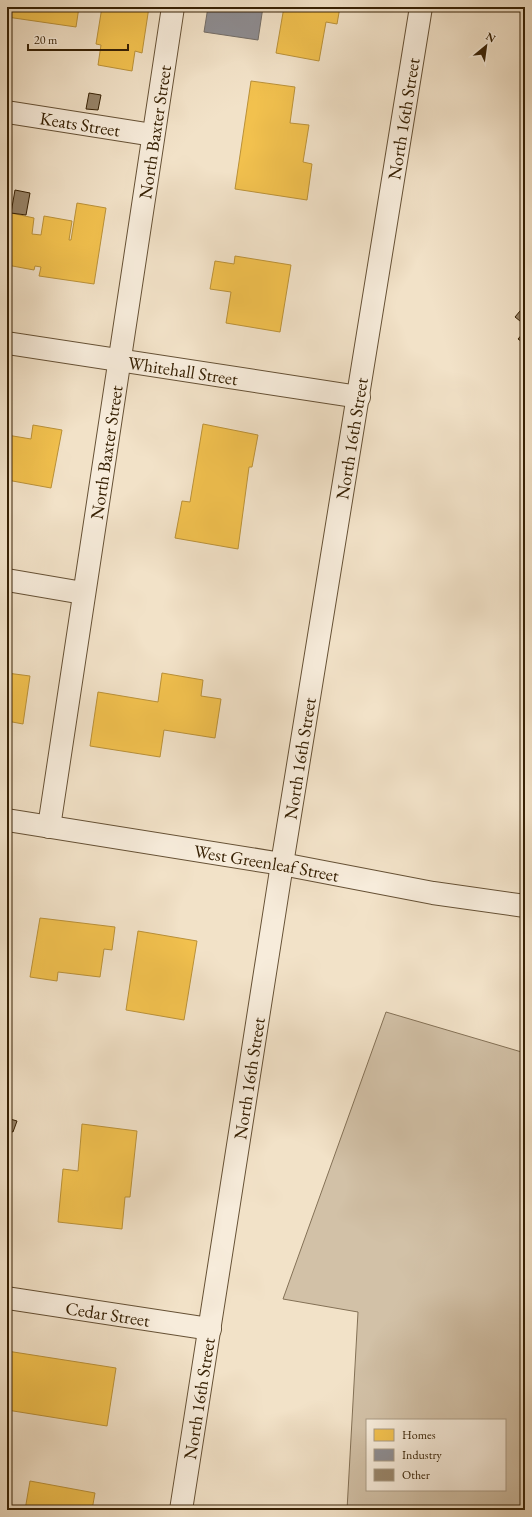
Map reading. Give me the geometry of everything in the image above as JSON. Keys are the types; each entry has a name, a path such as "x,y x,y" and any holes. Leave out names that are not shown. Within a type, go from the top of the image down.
{"street":[{"name":"North Baxter Street","path":"49,827 83,594 121,361 173,7"},
{"name":"North 16th Street","path":"181,1510 282,864 421,7"},
{"name":"Keats Street","path":"7,112 154,135"},
{"name":"Whitehall Street","path":"7,343 358,398"},
{"path":"7,580 83,594"},
{"name":"West Greenleaf Street","path":"7,820 282,864 433,893 525,906"},
{"name":"Cedar Street","path":"7,1298 210,1329"}],"shaded area":[{"path":"386,1012 525,1053 525,1510 347,1510 358,1312 283,1299"}],"building: Homes":[{"path":"7,7 79,7 76,27 7,17"},
{"path":"102,7 149,7 142,53 135,51 132,71 98,65 101,45 96,44"},
{"path":"284,7 340,7 337,24 326,22 319,61 276,53"},
{"path":"251,81 295,87 290,123 309,125 303,162 312,164 307,200 235,189"},
{"path":"77,203 106,208 94,284 39,276 41,267 35,266 34,270 7,265 7,242 10,230 11,213 34,218 32,234 41,235 44,216 72,221 69,240 71,240"},
{"path":"235,256 291,265 280,332 226,323 231,292 210,289 215,261 234,264"},
{"path":"203,424 258,435 252,467 249,467 238,549 175,538 182,501 190,502"},
{"path":"33,425 62,430 51,488 7,480 7,435 31,439"},
{"path":"7,673 30,676 23,724 7,721"},
{"path":"162,673 203,680 201,696 221,699 215,738 164,730 160,757 90,746 98,692 158,702"},
{"path":"40,918 115,927 112,950 104,949 100,977 58,972 57,981 30,977"},
{"path":"138,931 197,941 184,1020 126,1010"},
{"path":"82,1124 137,1131 130,1197 125,1197 122,1229 58,1222 63,1169 78,1171"},
{"path":"7,1351 116,1368 107,1426 7,1410"},
{"path":"30,1481 95,1493 92,1510 25,1510"}],"building: Industry":[{"path":"208,7 263,7 258,40 204,32"}],"building: Other":[{"path":"89,93 101,95 98,110 86,109"},
{"path":"15,190 30,193 26,215 11,213"},
{"path":"525,305 525,325 515,317"},
{"path":"525,331 525,344 518,339"},
{"path":"7,1118 17,1121 13,1132 7,1130"}]}
